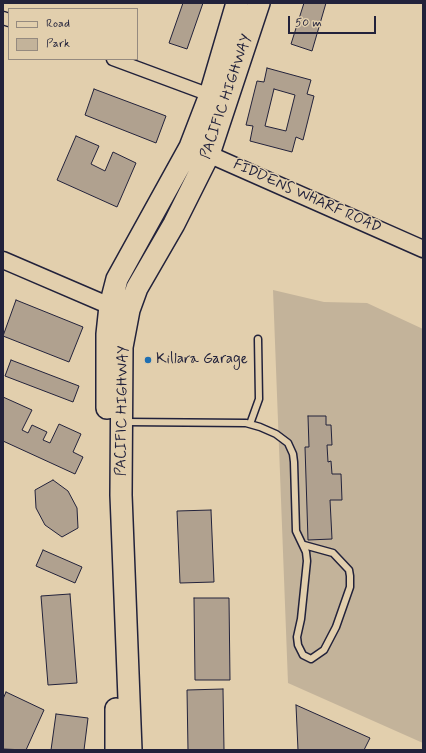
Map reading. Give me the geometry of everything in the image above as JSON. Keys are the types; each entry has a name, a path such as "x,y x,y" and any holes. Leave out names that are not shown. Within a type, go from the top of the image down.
{"highway":[{"name":"PACIFIC HIGHWAY","path":"200,150 210,95 237,3"},
{"name":"PACIFIC HIGHWAY","path":"131,750 121,495 122,347 117,279 200,150 259,3"},
{"name":"PACIFIC HIGHWAY","path":"116,750 108,492 107,348 119,308"}],"street":[{"path":"116,60 210,95"},
{"name":"FIDDENS WHARF ROAD","path":"200,150 423,249"},
{"path":"3,260 119,308"}],"lane":[{"path":"250,424 258,399 258,339"},
{"path":"122,422 250,424 283,438 291,449 294,462 296,531 304,545 307,561 297,637 298,645 303,656 311,659 324,650 333,634 350,587 350,576 349,570 333,553 304,545"}],"green space":[{"path":"273,290 324,302 367,303 423,329 423,743 288,683"}],"building":[{"path":"183,3 203,3 187,49 169,43"},
{"path":"304,3 326,3 312,51 291,44"},
{"path":"267,68 311,80 307,94 314,96 303,140 296,137 292,152 250,141 253,126 246,125 257,81 264,82","holes":["274,89 295,95 286,131 265,126"]},
{"path":"94,89 166,116 156,143 85,115"},
{"path":"76,136 99,146 91,164 105,171 113,152 136,163 117,207 57,180"},
{"path":"16,300 83,327 69,362 3,336"},
{"path":"11,360 79,386 73,402 5,376"},
{"path":"3,397 32,410 22,430 28,433 32,425 47,432 43,440 50,443 59,424 81,434 73,452 83,457 75,474 3,441"},
{"path":"308,416 326,416 326,425 331,425 332,445 327,445 328,462 331,461 332,474 341,474 342,500 330,500 332,539 308,540 305,447 309,447"},
{"path":"53,480 68,491 77,508 78,528 62,537 45,525 36,508 35,490"},
{"path":"211,510 214,582 180,583 177,511"},
{"path":"43,550 82,567 75,583 36,566"},
{"path":"70,594 77,683 48,685 41,596"},
{"path":"194,598 229,598 230,680 195,680"},
{"path":"223,689 224,750 188,750 187,690"},
{"path":"6,692 44,710 26,750 3,749 3,699"},
{"path":"296,705 370,738 364,750 298,750"},
{"path":"56,714 88,718 84,750 51,750"}],"place":[{"name":"Killara Garage","path":"148,360"}]}
